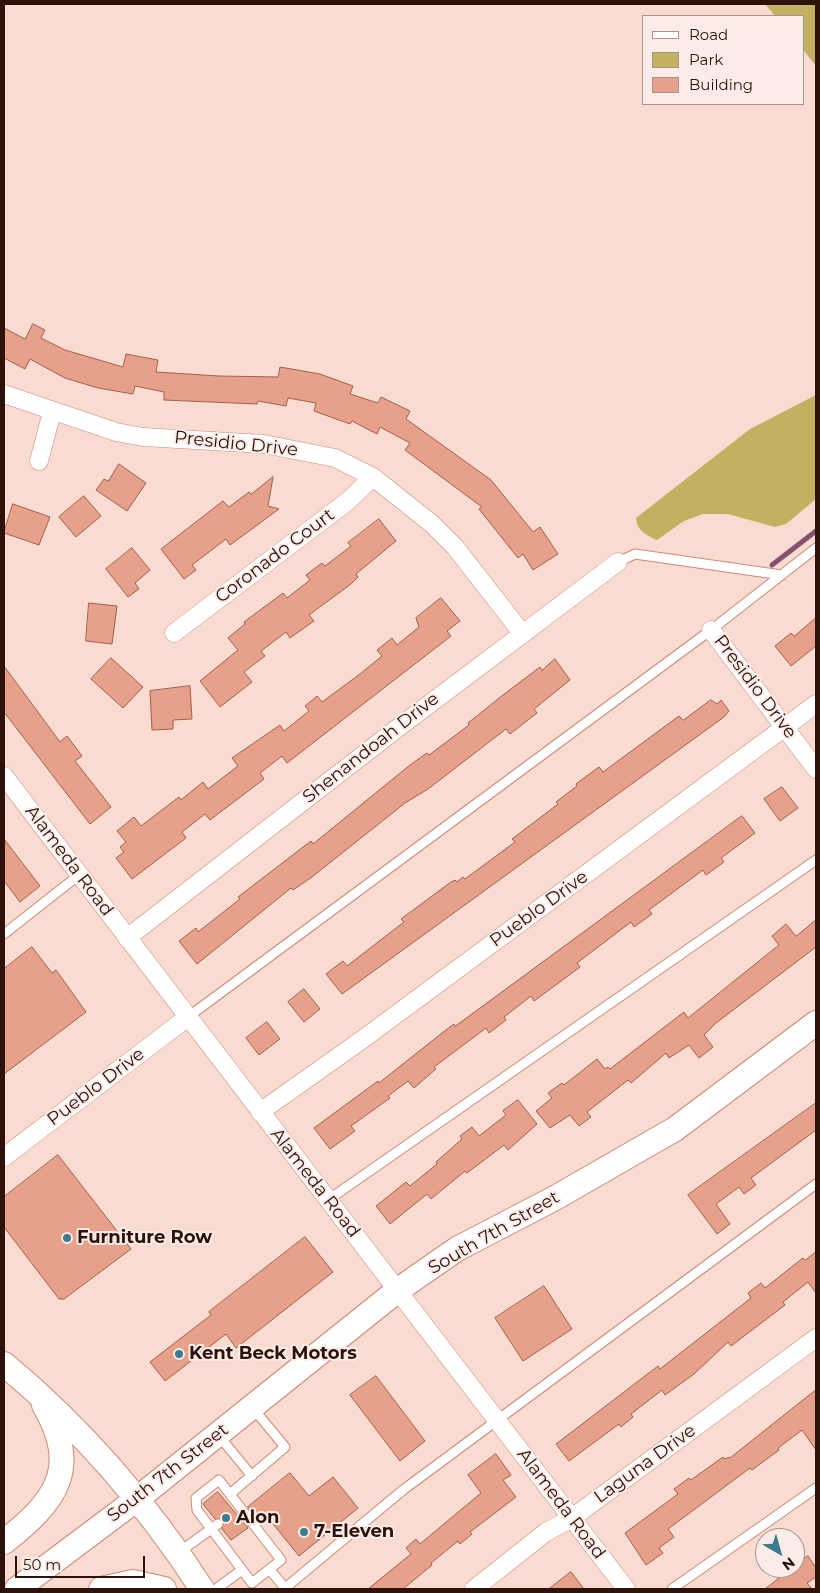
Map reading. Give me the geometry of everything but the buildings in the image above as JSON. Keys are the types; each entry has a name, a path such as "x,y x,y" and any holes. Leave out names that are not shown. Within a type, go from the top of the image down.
{"main road":[{"name":"South 7th Street","path":"18,1589 137,1499 398,1290 457,1250 555,1198 675,1130 816,1023"},
{"path":"4,1364 36,1390 89,1442 137,1499 202,1589"},
{"path":"4,1542 26,1524 45,1504 59,1482 63,1452 55,1424 36,1390"},
{"path":"101,1589 133,1582 164,1589"}],"street":[{"name":"Presidio Drive","path":"4,394 52,412 116,432 143,436 264,444 335,458 373,477 432,524 455,547 522,633"},
{"path":"39,461 52,412"},
{"name":"Coronado Court","path":"174,633 348,501 373,477"},
{"name":"Shenandoah Drive","path":"127,938 522,633 618,562"},
{"name":"Presidio Drive","path":"711,630 816,769"},
{"name":"Pueblo Drive","path":"260,1112 363,1039 816,704"},
{"name":"Alameda Road","path":"4,776 626,1589"},
{"name":"Pueblo Drive","path":"4,1158 188,1016"},
{"name":"Laguna Drive","path":"474,1589 546,1532 572,1518 816,1338"}],"lane":[{"path":"188,1016 711,630 816,548"},
{"path":"618,562 635,554 782,574"},
{"path":"328,1200 816,860"},
{"path":"4,934 79,875"},
{"path":"270,1570 285,1589 403,1490 816,1184"},
{"path":"230,1494 286,1447 252,1406"},
{"path":"218,1434 252,1476"},
{"path":"219,1480 230,1494 237,1509 281,1560 252,1583 215,1526 197,1510 196,1498 219,1480"},
{"path":"672,1589 816,1488"},
{"path":"178,1554 215,1526"},
{"path":"216,1589 242,1570"}],"green space":[{"path":"765,4 816,4 816,66 805,52 805,15 774,15"},
{"path":"816,395 816,499 786,524 775,527 728,514 703,514 684,521 657,540 640,529 636,518 750,429"}],"waterway":[{"path":"772,565 816,531"}],"place":[{"name":"Furniture Row","path":"67,1238"},
{"name":"Kent Beck Motors","path":"179,1354"},
{"name":"Alon","path":"226,1518"},
{"name":"7-Eleven","path":"304,1532"}]}
